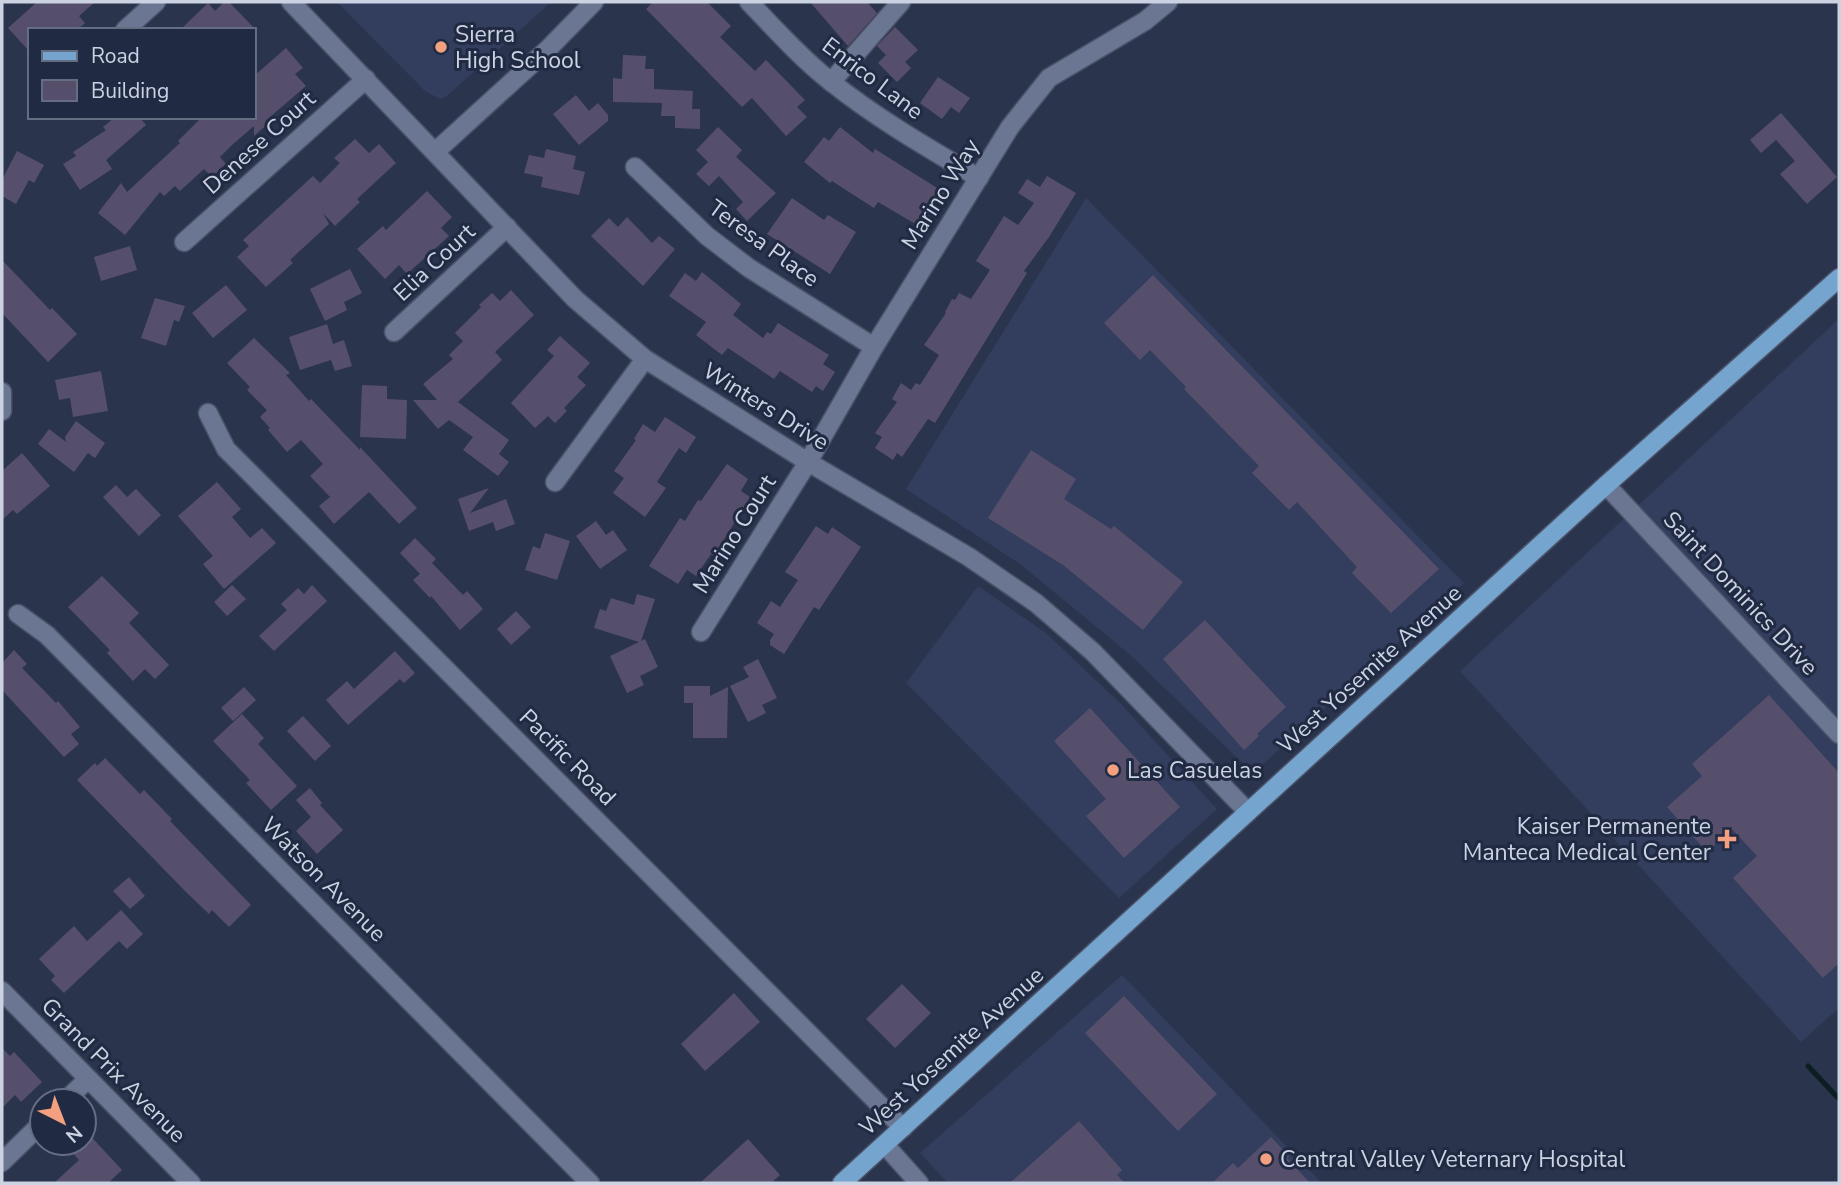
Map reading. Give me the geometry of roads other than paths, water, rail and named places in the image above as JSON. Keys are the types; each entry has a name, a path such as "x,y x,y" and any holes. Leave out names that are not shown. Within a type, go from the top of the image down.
{"main road":[{"name":"West Yosemite Avenue","path":"842,1183 1606,485 1839,278"}],"street":[{"path":"127,28 156,2"},
{"name":"Winters Drive","path":"290,2 575,299 645,359 808,462 969,557 1036,603 1093,652 1248,813"},
{"path":"435,152 547,50 594,2"},
{"name":"Enrico Lane","path":"749,2 831,82 896,128 979,178"},
{"path":"831,82 901,2"},
{"name":"Marino Way","path":"808,462 874,347 1010,127 1049,78 1145,21 1168,2"},
{"name":"Denese Court","path":"184,242 366,79"},
{"name":"Teresa Place","path":"635,167 707,236 748,268 874,347"},
{"name":"Elia Court","path":"394,332 507,227"},
{"path":"555,482 645,359"},
{"path":"2,392 2,411"},
{"name":"Pacific Road","path":"208,413 226,449 243,467 903,1128"},
{"name":"Marino Court","path":"701,632 808,462"},
{"name":"Saint Dominics Drive","path":"1606,485 1839,734"},
{"name":"Watson Avenue","path":"18,614 47,635 590,1183"},
{"name":"Grand Prix Avenue","path":"2,991 191,1183"},
{"path":"80,1087 88,1079"},
{"path":"2,1162 28,1137"},
{"path":"885,1145 919,1183"}],"waterway":[{"path":"1808,1066 1839,1099"}],"place":[{"name":"Sierra High School","path":"441,47"},
{"name":"Las Casuelas","path":"1113,770"},
{"name":"Kaiser Permanente Manteca Medical Center","path":"1727,839"},
{"name":"Central Valley Veternary Hospital","path":"1266,1159"}]}
